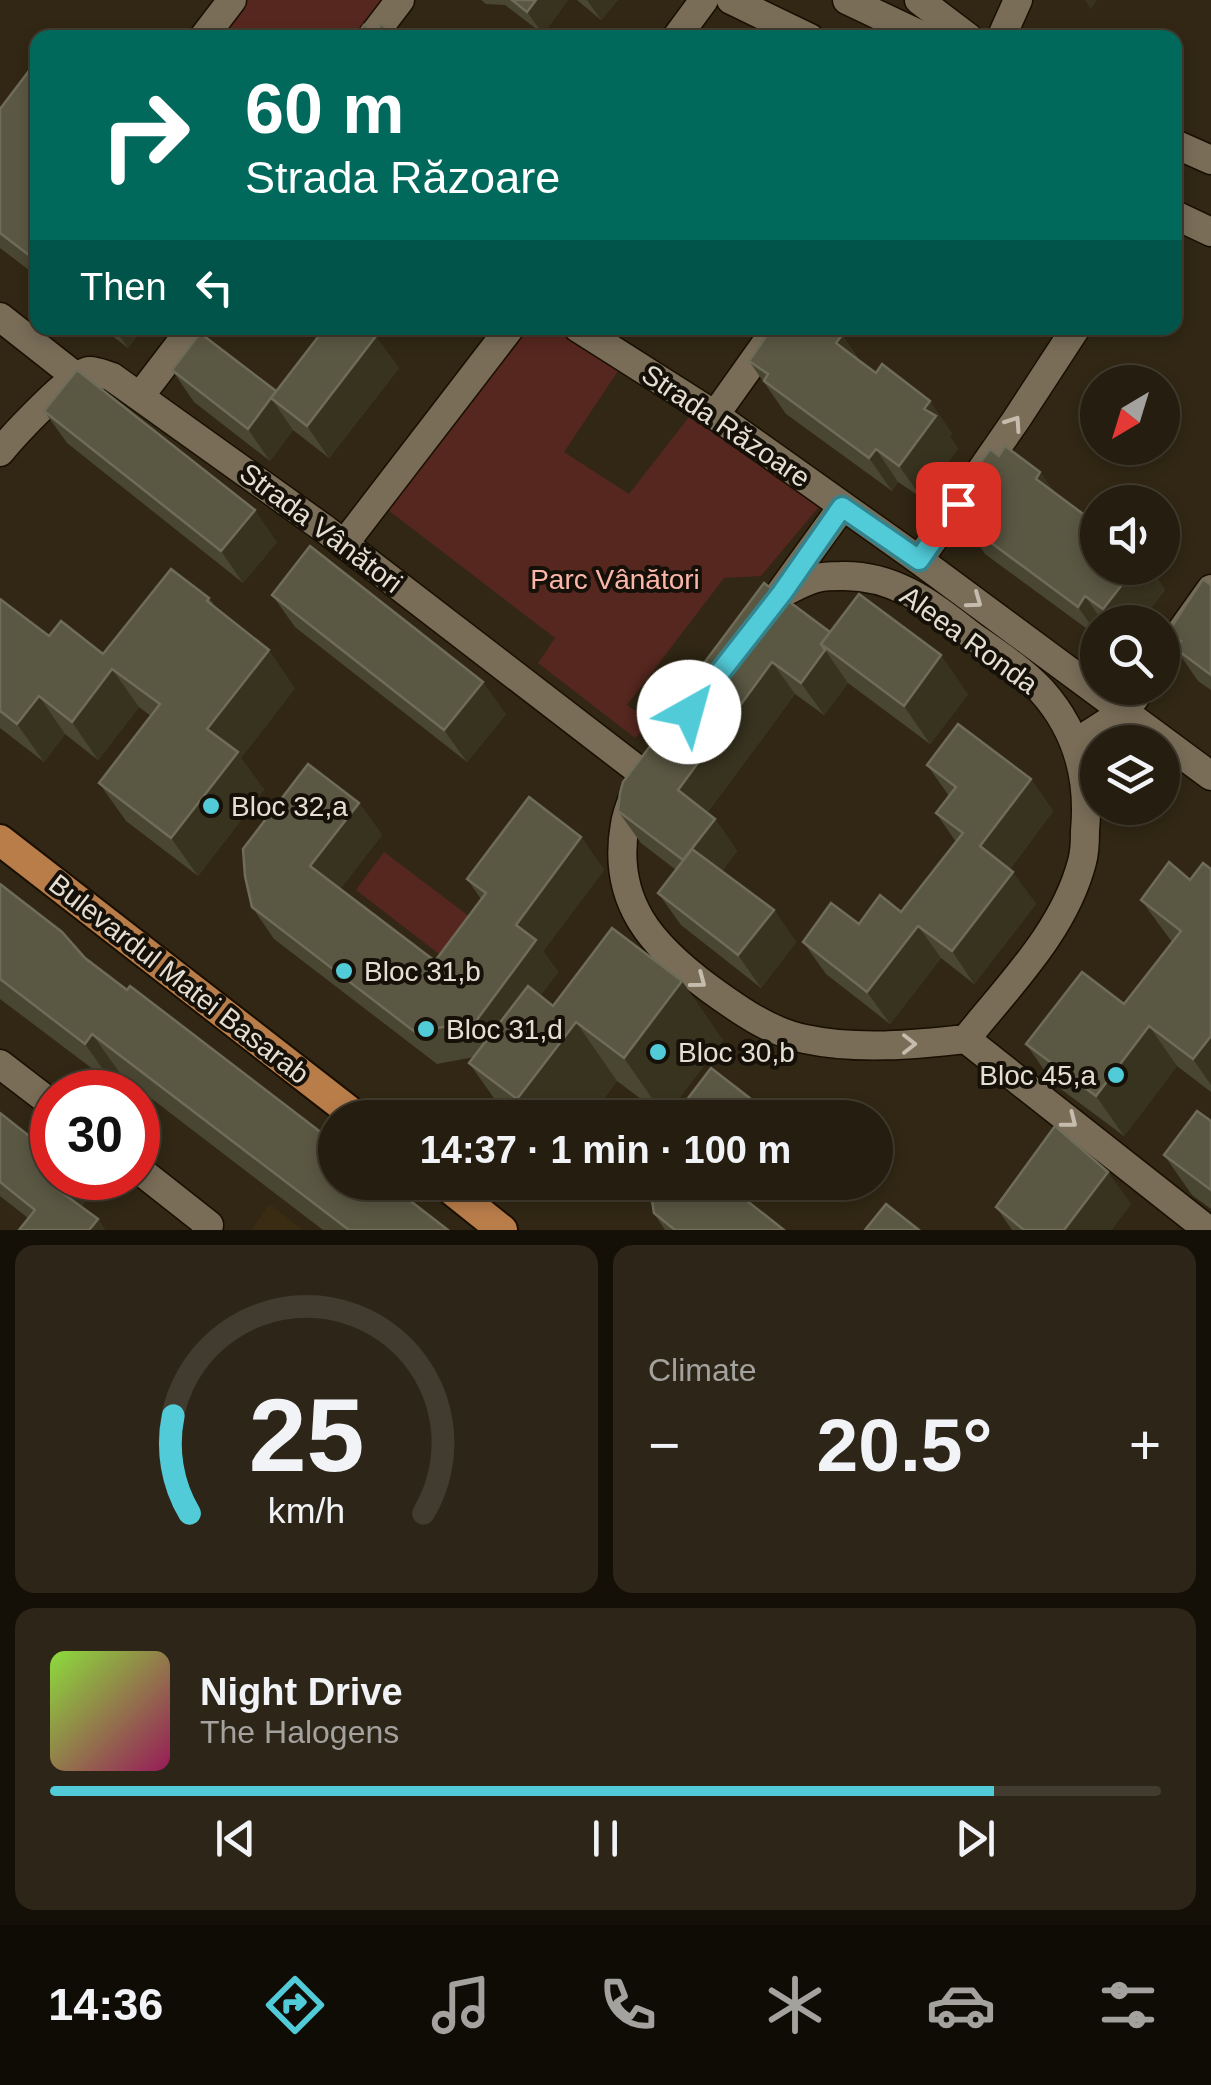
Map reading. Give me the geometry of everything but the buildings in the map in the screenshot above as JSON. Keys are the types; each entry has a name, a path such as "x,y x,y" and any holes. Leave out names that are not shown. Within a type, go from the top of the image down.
{"main road":[{"name":"Bulevardul Matei Basarab","path":"0,840 335,1100"},
{"path":"464,1200 502,1230"}],"street":[{"path":"209,30 232,0"},
{"path":"377,30 400,0"},
{"path":"682,30 704,0"},
{"path":"730,0 793,30"},
{"path":"847,0 910,30"},
{"path":"919,0 958,30"},
{"path":"1005,30 1018,0"},
{"path":"1182,147 1211,160"},
{"path":"1182,218 1211,232"},
{"path":"0,317 75,376 0,452"},
{"path":"140,396 187,335"},
{"path":"344,544 505,335"},
{"name":"Strada Răzoare","path":"589,335 715,415 919,560 1080,665"},
{"path":"715,415 772,335"},
{"path":"919,560 1072,335"},
{"name":"Strada Vânători","path":"75,376 90,370 112,377 140,396 648,765 625,821 621,864 633,910 677,964 721,997 764,1024 804,1039 852,1044 921,1044 966,1039"},
{"path":"736,653 842,507"},
{"name":"Aleea Ronda","path":"782,593 820,577 836,576 881,580 906,588 1038,688 1055,707 1075,742 1086,779 1087,817 1083,859 1069,901 1052,931 966,1039"},
{"path":"1180,633 1211,589"},
{"path":"1075,742 1125,705"},
{"name":"Strada Răzoare","path":"1139,705 1211,776"},
{"path":"966,1039 1208,1230"},
{"path":"0,1064 30,1087"},
{"path":"160,1188 208,1227"}],"shaded area":[{"path":"270,1204 303,1230 251,1230"}],"green space":[{"path":"232,0 401,0 377,30 209,30"},
{"name":"Parc Vânători","path":"513,335 577,335 622,365 564,452 629,494 693,412 823,502 761,576 724,578 627,705 651,722 635,738 538,663 555,638 384,507"},
{"path":"384,852 482,926 452,964 356,890"}],"place":[{"name":"Bloc 32,a","path":"211,806"},
{"name":"Bloc 31,b","path":"344,971"},
{"name":"Bloc 31,d","path":"426,1029"},
{"name":"Bloc 30,b","path":"658,1052"},
{"name":"Bloc 45,a","path":"1116,1075"}],"route":[{"path":"689,712 782,593 842,507 919,560 958,504"}]}
